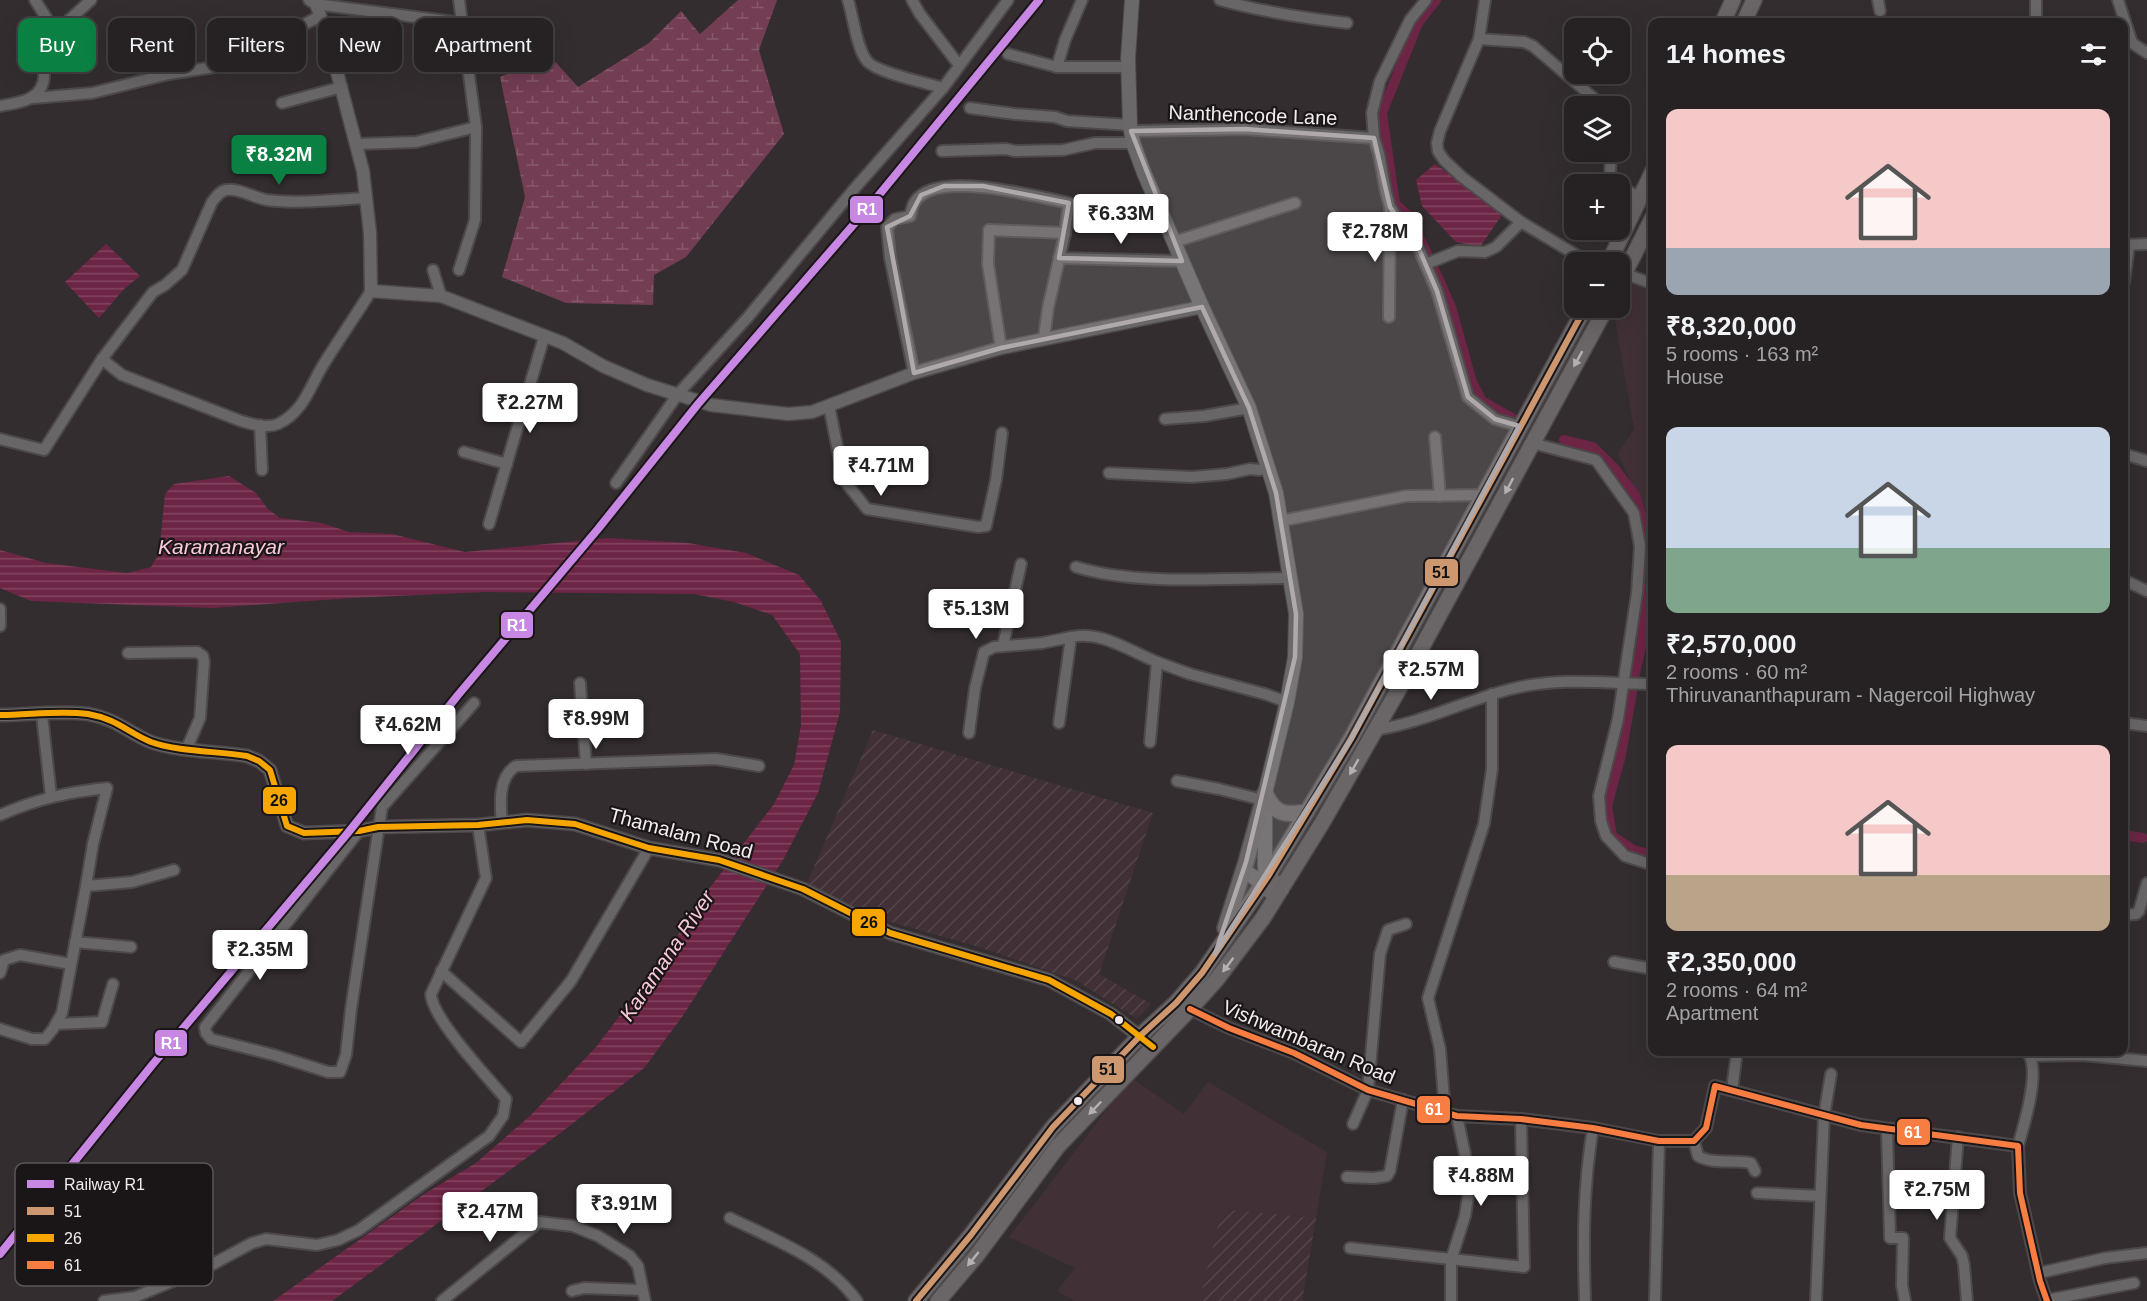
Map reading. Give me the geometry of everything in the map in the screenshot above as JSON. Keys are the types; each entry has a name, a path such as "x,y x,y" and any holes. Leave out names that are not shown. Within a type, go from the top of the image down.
{"main road":[{"path":"1132,0 1128,58 1131,133 1144,172 1182,261 1249,408 1276,493 1296,614 1295,657 1287,702 1244,871 1215,954"},
{"path":"1724,18 1733,0"},
{"path":"1746,18 1754,0"},
{"path":"1614,252 1648,182"},
{"path":"1630,260 1648,227"},
{"path":"916,1301 971,1235 1053,1127 1140,1036 1176,1003 1215,954 1265,879 1351,739 1579,318"},
{"path":"938,1301 977,1255 1058,1146 1217,979 1263,918 1316,834 1404,680 1601,318"},
{"path":"1264,796 1271,806 1281,812 1293,815 1307,812"},
{"path":"1264,796 1265,879"},
{"path":"1244,871 1265,879 1279,893"}],"street":[{"path":"35,0 46,18"},
{"path":"72,18 91,0"},
{"path":"459,0 461,18"},
{"path":"848,0 862,52 868,63 884,71 943,88"},
{"path":"912,0 959,65"},
{"path":"616,483 678,394 748,317 855,188 943,88 1008,0"},
{"path":"1058,67 1065,40 1082,0"},
{"path":"1220,0 1283,15 1347,23"},
{"path":"1389,317 1390,207 1374,138 1372,113 1380,81 1410,20 1426,0"},
{"path":"1485,0 1479,39 1440,131 1438,151 1462,177 1521,222 1571,252"},
{"path":"2036,0 2036,18"},
{"path":"2118,0 2124,18"},
{"path":"313,1 428,18"},
{"path":"102,359 122,375 241,421 260,425 276,425 295,412 309,395 323,365 371,291 370,233 357,144 342,87 320,16 313,1"},
{"path":"0,106 23,103 33,98 92,93 169,74 214,67 253,51 320,16"},
{"path":"2128,31 2132,43 2147,53"},
{"path":"1479,39 1524,42 1533,46 1591,96"},
{"path":"1008,54 1058,67 1120,67"},
{"path":"33,98 42,83 43,72"},
{"path":"459,270 475,220 476,128 469,72"},
{"path":"282,103 342,87"},
{"path":"970,108 1055,117 1131,133"},
{"path":"357,144 416,142 476,128"},
{"name":"Nanthencode Lane","path":"1131,133 1245,129 1374,138"},
{"path":"942,151 1063,150 1131,133"},
{"path":"914,373 890,258 887,227 895,219 910,216 912,205 921,195 945,186 983,186 1069,203 1044,338"},
{"path":"0,439 44,450 102,359 153,292 182,270 213,202 220,192 226,190 245,192 265,200 365,198"},
{"path":"1630,192 1641,198"},
{"path":"1174,242 1295,203"},
{"path":"1390,207 1419,249 1426,264 1437,291 1468,397 1495,419 1519,426"},
{"path":"1426,264 1458,251 1485,252 1496,248 1521,222"},
{"path":"1002,348 988,264 989,230 1065,233"},
{"path":"2128,245 2147,244"},
{"path":"1059,258 1182,261"},
{"path":"433,270 441,296"},
{"path":"1630,278 1648,283"},
{"path":"371,291 441,296 563,343 603,366 647,385 711,405 788,414 812,412 914,373 1002,348 1202,307"},
{"path":"489,524 544,337"},
{"path":"829,406 844,480 867,509 978,527 986,526 996,480 1002,433"},
{"path":"1165,419 1204,416 1249,408"},
{"path":"260,425 262,470"},
{"path":"1435,437 1440,496"},
{"path":"1532,443 1596,460 1634,513 1640,546 1637,593 1625,683 1599,796 1601,821 1606,836 1625,856 1648,864"},
{"path":"464,452 507,465"},
{"path":"2128,455 2147,461"},
{"path":"1109,473 1192,477 1268,468"},
{"path":"1281,521 1406,496 1483,495"},
{"path":"1003,646 1021,564"},
{"path":"1076,567 1097,573 1162,578 1290,578"},
{"path":"2128,582 2147,591"},
{"path":"0,609 0,626"},
{"path":"969,733 975,688 984,652 994,646 1042,643 1079,635 1102,638 1157,662 1200,677 1287,702"},
{"path":"1059,723 1071,637"},
{"path":"128,653 197,652 203,656 200,718 187,748"},
{"path":"1150,742 1157,662"},
{"path":"1375,730 1414,723 1513,688 1566,681 1648,684"},
{"path":"580,683 586,764"},
{"path":"1445,1112 1440,1049 1428,998 1484,824 1492,769 1492,694"},
{"path":"359,831 205,1027 210,1038 328,1072 340,1072 346,1055 382,807 474,703"},
{"path":"42,714 51,796"},
{"name":"Thamalam Road","path":"0,715 88,714 111,720 150,741 166,746 247,756 259,761 270,770 287,826 304,833 359,831 378,826 478,825 527,820 575,824 649,848 719,860 803,889 890,933 1049,980 1111,1014 1153,1047"},
{"path":"2128,724 2147,726"},
{"path":"502,823 500,805 504,780 510,770 516,766 716,759 759,766"},
{"path":"1177,781 1264,796"},
{"path":"0,816 28,803 51,796 108,788 93,844 62,1012 50,1034 45,1038 32,1039 0,1029"},
{"path":"213,1264 252,1243 266,1239 317,1245 338,1240 359,1230 489,1136 503,1116 506,1100 431,1002 431,994 441,971 486,878 478,825"},
{"path":"441,971 521,1042 571,981 649,848"},
{"path":"86,886 132,882 174,870"},
{"path":"2128,915 2139,911 2147,883"},
{"path":"1353,1124 1368,1090 1380,954 1388,930 1406,924"},
{"path":"75,942 130,946"},
{"path":"0,973 4,960 20,955 71,964"},
{"path":"1614,962 1648,968"},
{"path":"56,1024 102,1022 113,984"},
{"name":"Vishwambaran Road","path":"1190,1009 1229,1028 1294,1053 1368,1090 1457,1116 1521,1119 1593,1128 1659,1141 1694,1141"},
{"path":"1732,1089 1736,1056"},
{"path":"2029,1056 2032,1081 2018,1146 2020,1193 2047,1301 2134,1283"},
{"path":"2112,1056 2147,1061"},
{"path":"1816,1301 1824,1116 1831,1074"},
{"path":"1755,1171 1751,1163 1741,1160 1705,1160 1698,1156 1694,1141 1706,1128 1715,1086 1824,1116 1887,1130 2018,1146"},
{"path":"1347,1177 1374,1178 1386,1176 1390,1171 1403,1100"},
{"path":"1451,1301 1451,1260 1465,1216 1469,1190 1468,1168 1457,1116"},
{"path":"1350,1248 1524,1267 1521,1119"},
{"path":"1585,1301 1584,1215 1586,1174 1593,1128"},
{"path":"1887,1130 1890,1238 1903,1238 1902,1285 1905,1301"},
{"path":"1958,1137 1950,1238 1962,1256 1967,1301"},
{"path":"1655,1301 1659,1141"},
{"path":"1757,1193 1820,1196"},
{"path":"730,1218 801,1253 827,1269 841,1281 857,1301"},
{"path":"442,1301 539,1222 573,1226 598,1236 630,1256 638,1266 644,1295 584,1288 572,1291"},
{"path":"2039,1273 2105,1258 2147,1253"},
{"path":"104,1301 135,1297 161,1286"}],"highlighted area":[{"path":"1245,129 1374,138 1390,207 1419,249 1437,291 1468,397 1495,419 1519,426 1351,739 1215,954 1246,862 1295,657 1296,614 1276,493 1249,408 1202,307 1001,348 914,373 887,227 910,216 921,195 944,186 983,186 1069,203 1059,258 1182,261 1131,131"}],"shaded area":[{"path":"1630,279 1648,288 1648,512 1645,513 1618,454 1634,429 1615,318 1630,318"},
{"path":"873,730 1153,813 1099,974 1151,1004 1137,1019 1077,981 979,947 880,919 807,883"},
{"path":"1131,1078 1184,1114 1208,1082 1327,1152 1316,1218 1222,1209 1199,1301 1075,1301 1057,1291 1075,1268 1009,1237"},
{"path":"1222,1209 1316,1218 1302,1301 1199,1301"}],"green space":[{"path":"738,0 777,0 759,50 784,134 686,257 654,275 653,305 566,303 502,277 525,197 500,77 512,72 553,72 553,59 578,87 649,43 681,11 700,34"}],"water":[{"path":"1435,164 1504,212 1480,247 1456,242 1422,206 1416,180"},
{"path":"106,244 140,276 124,289 99,318 65,282"},
{"name":"Karamanayar","path":"229,476 256,493 268,509 280,518 322,523 349,532 392,534 465,552 608,538 688,543 746,553 799,575 821,601 841,642 840,712 818,793 783,860 682,1017 644,1068 559,1134 332,1301 273,1301 424,1194 476,1163 531,1115 596,1047 659,964 705,894 774,804 794,765 801,725 800,654 772,615 734,602 694,594 486,592 350,598 212,608 31,601 0,588 0,550 46,563 127,573 151,567 159,554 165,494 174,484"}],"waterway":[{"path":"1427,254 1409,216 1395,204 1382,113 1418,23 1436,0"},
{"path":"1434,269 1451,307 1472,382 1482,401 1517,421"},
{"path":"1564,440 1593,447 1614,468 1635,495 1648,539 1642,643 1634,678"},
{"path":"1632,692 1621,755 1607,806 1612,836 1633,850 1648,854"},
{"path":"2128,836 2143,838"}],"rail line":[{"name":"R1","path":"73,1163 153,1064 347,834 458,695 598,529 698,404 874,201 1039,0"},
{"name":"R1","path":"0,1254 15,1235"}],"transit line":[{"name":"51","path":"916,1301 971,1235 1053,1127 1140,1036 1176,1003 1202,973 1269,875 1351,739 1580,318"},
{"name":"26","path":"0,715 88,714 107,719 151,742 162,745 186,750 247,756 259,761 270,770 287,826 304,833 359,831 378,827 478,825 527,820 575,824 649,848 719,860 803,889 890,933 1049,980 1111,1014 1153,1047"},
{"name":"61","path":"1190,1009 1229,1028 1294,1053 1368,1090 1457,1116 1521,1119 1593,1128 1659,1141 1694,1141 1706,1128 1715,1086 1861,1125 2018,1146 2020,1193 2040,1281 2047,1301"}],"water label":[{"name":"Karamana River","path":"667,956"}]}
